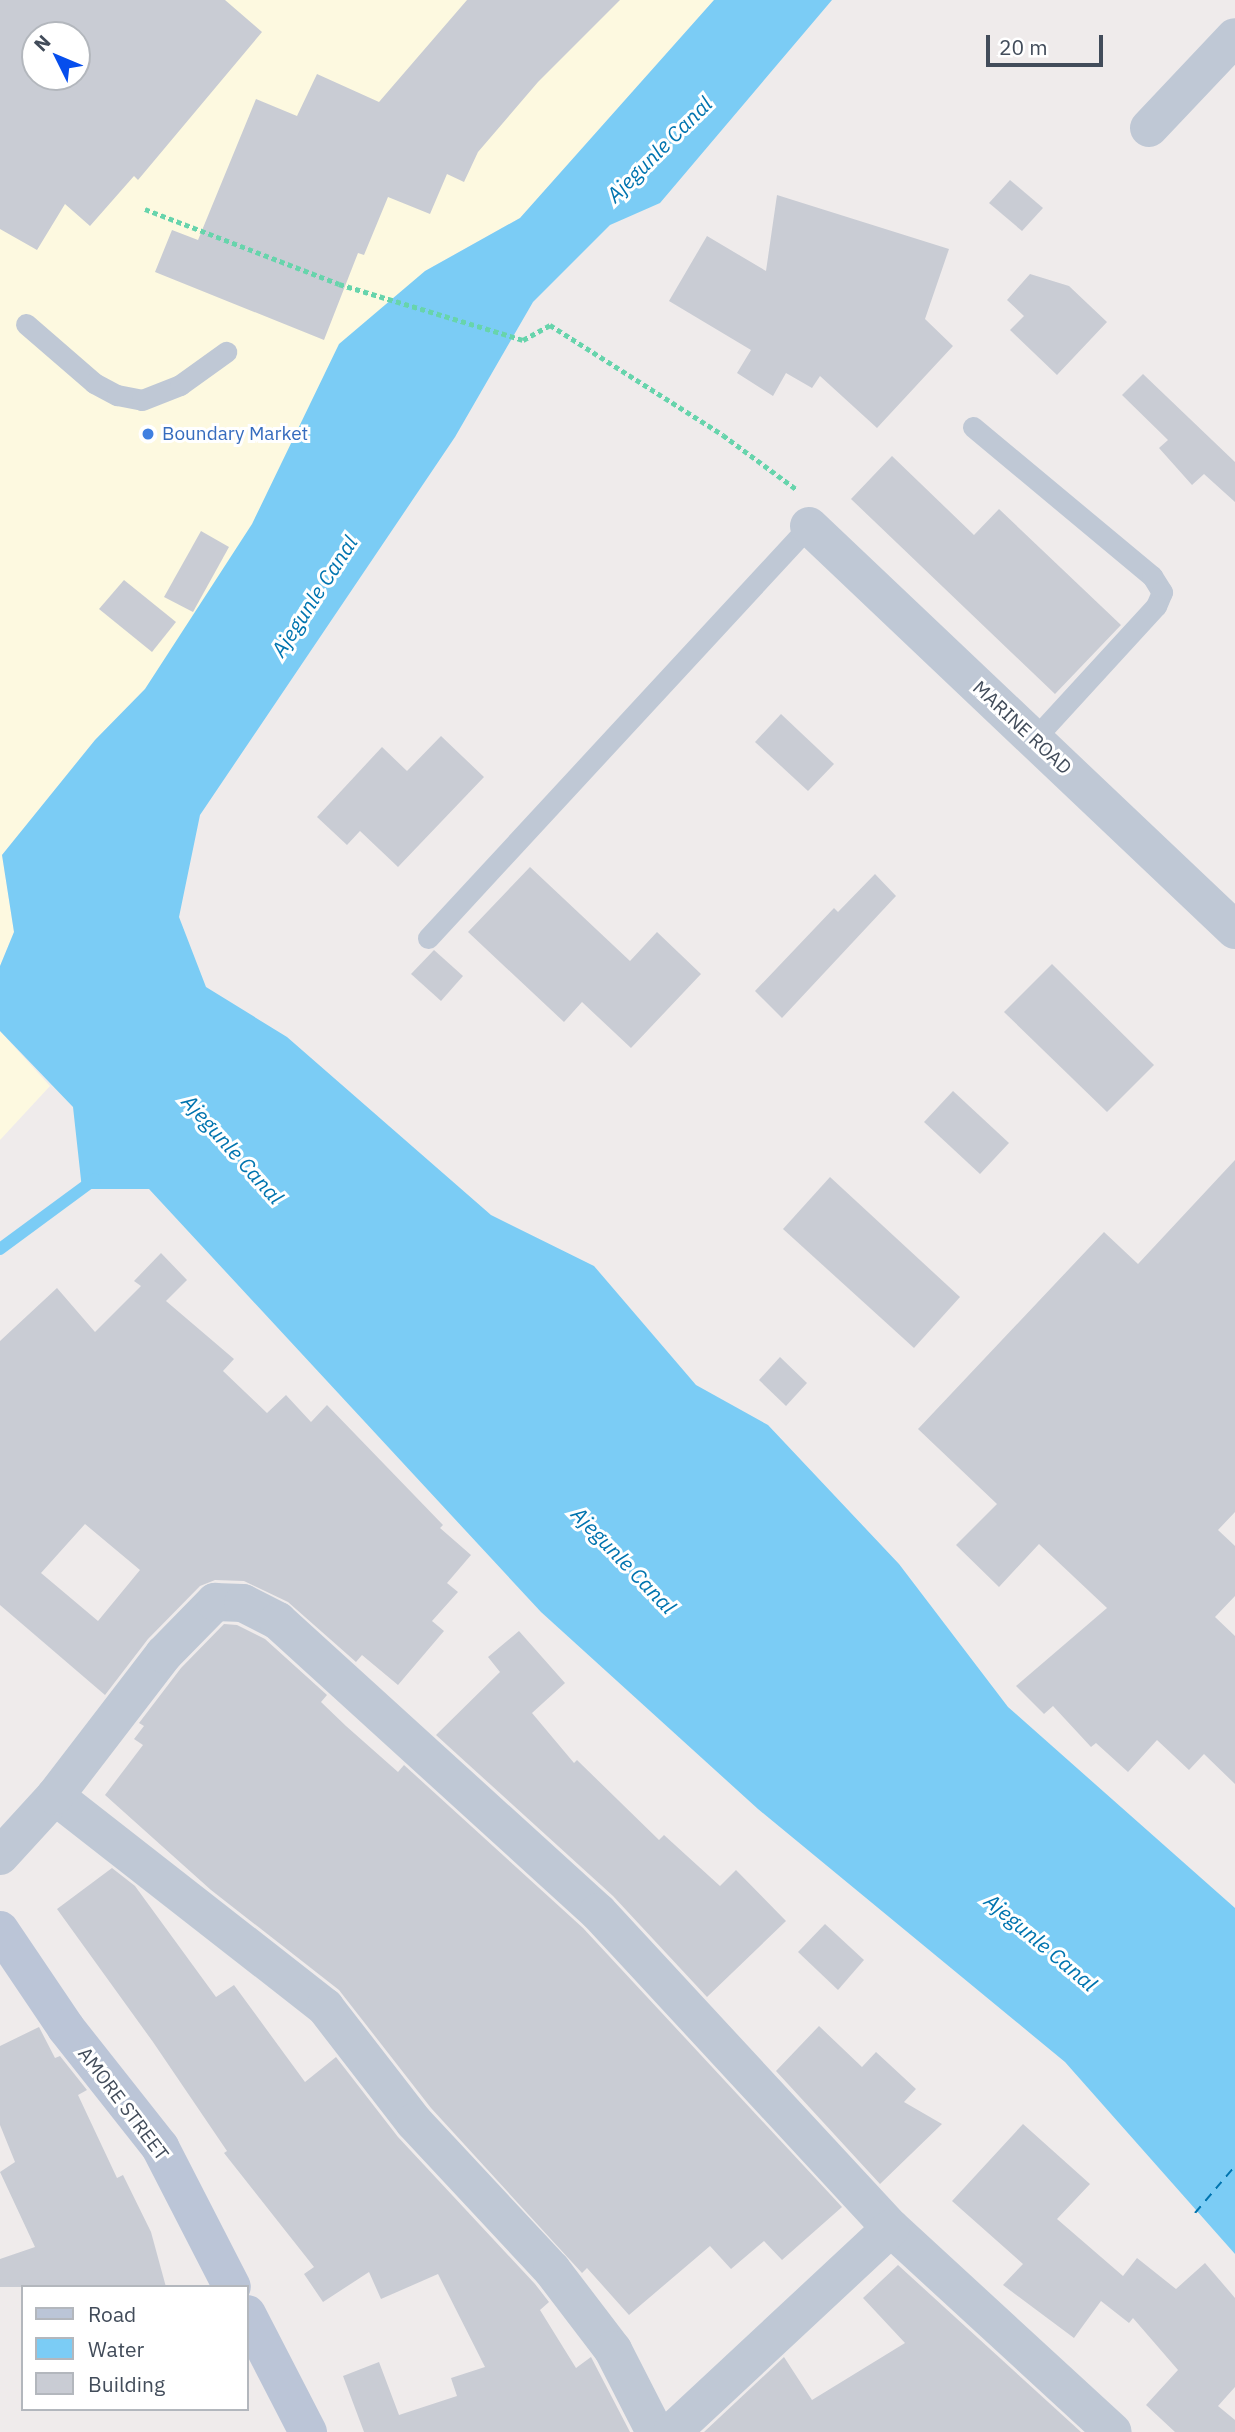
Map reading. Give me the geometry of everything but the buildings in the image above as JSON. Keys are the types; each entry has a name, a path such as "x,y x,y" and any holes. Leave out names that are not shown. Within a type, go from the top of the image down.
{"main road":[{"name":"AMORE STREET","path":"0,1930 66,2028 160,2147 231,2285"},
{"path":"248,2316 308,2432"}],"street":[{"path":"1149,128 1235,37"},
{"name":"MARINE ROAD","path":"809,526 1235,930"},
{"path":"0,1856 55,1796 164,1654 215,1602 243,1603 255,1609 278,1621 598,1912 891,2228 1113,2432"},
{"path":"55,1796 325,2007 414,2122 552,2270 613,2350 655,2432"},
{"path":"672,2432 891,2228"}],"lane":[{"path":"26,324 94,383 117,395 142,400 180,385 226,352"},
{"path":"973,427 1152,576 1162,592 1156,606 1033,740"},
{"path":"428,938 809,526"}],"path":[{"path":"145,209 339,284 523,340 550,325 723,435 796,489 809,526"}],"shaded area":[{"name":"Boundary Market","path":"0,0 714,0 520,218 425,271 145,689 95,740 2,855 14,932 0,966"},
{"path":"0,1031 50,1086 0,1140"}],"water":[{"name":"Ajegunle Canal","path":"714,0 832,0 660,203 610,225 533,302 455,437 200,815 179,917 206,987 287,1037 491,1215 594,1266 696,1385 768,1425 899,1564 1008,1707 1235,1908 1235,2254 1065,2062 758,1809 541,1612 149,1189 82,1189 73,1107 0,1031 0,966 14,932 2,855 95,740 145,689 252,524 339,344 425,271 520,218"}],"waterway":[{"path":"0,1249 95,1179"}],"ferry route":[{"path":"1195,2213 1235,2166"}],"place":[{"name":"Boundary Market","path":"148,434"}]}
